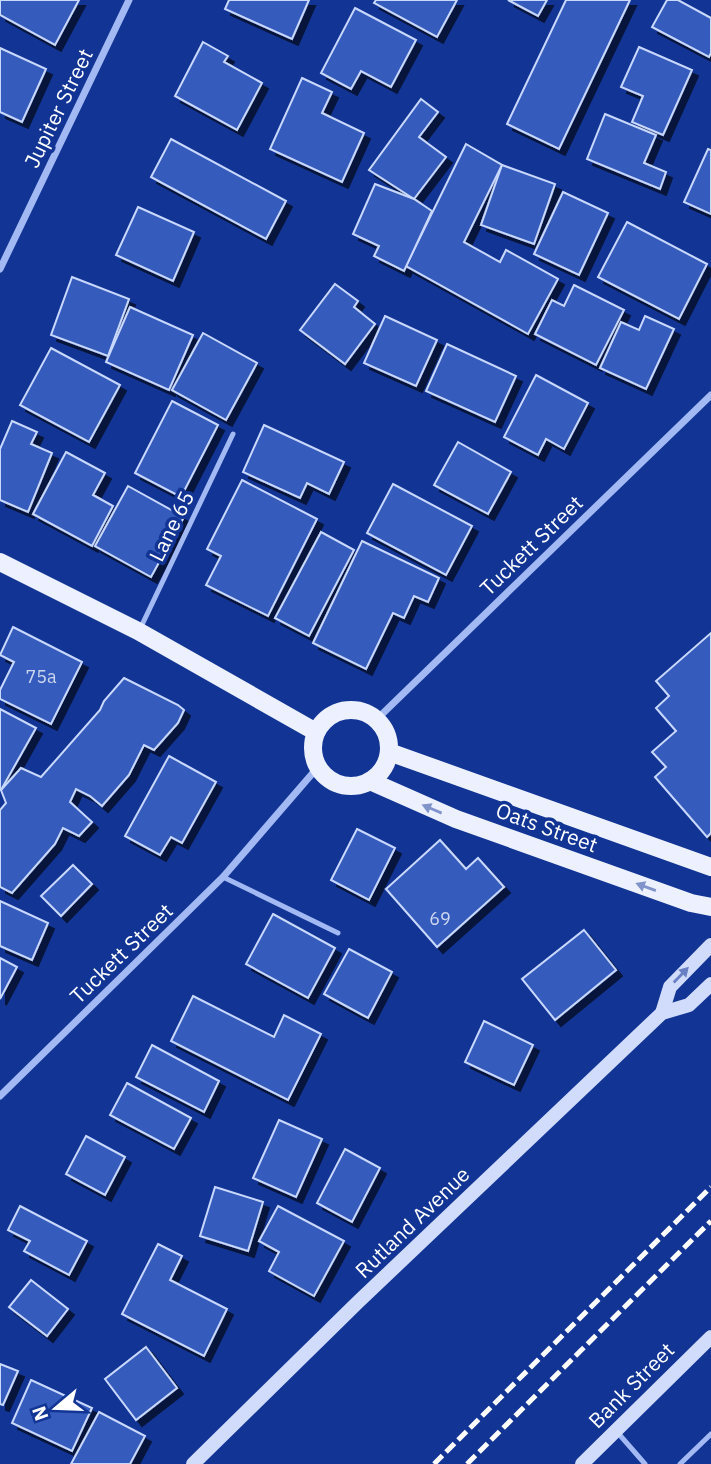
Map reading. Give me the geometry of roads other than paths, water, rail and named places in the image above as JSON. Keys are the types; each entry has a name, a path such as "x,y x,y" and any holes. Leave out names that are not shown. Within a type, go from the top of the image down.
{"main road":[{"path":"0,562 138,631 316,732"},
{"path":"343,710 366,713 376,720 388,740 386,764 370,782 359,786 335,783 325,776 313,756 316,732 322,722 343,710"},
{"name":"Oats Street","path":"389,752 711,867"},
{"name":"Oats Street","path":"370,782 456,819 678,898 711,907"}],"street":[{"name":"Jupiter Street","path":"0,270 129,0"},
{"name":"Tuckett Street","path":"376,720 711,395"},
{"name":"Tuckett Street","path":"0,1096 223,877 318,767"},
{"name":"Rutland Avenue","path":"662,1013 670,987 711,945"},
{"name":"Rutland Avenue","path":"193,1464 358,1302 662,1013 689,1005 711,984"},
{"name":"Bank Street","path":"582,1464 711,1337"}],"lane":[{"name":"Lane 65","path":"138,631 233,434"},
{"path":"223,877 338,933"},
{"path":"616,1430 645,1464"},
{"path":"680,1464 711,1434"}],"railway":[{"path":"434,1464 711,1187"},
{"path":"467,1464 711,1221"}]}
